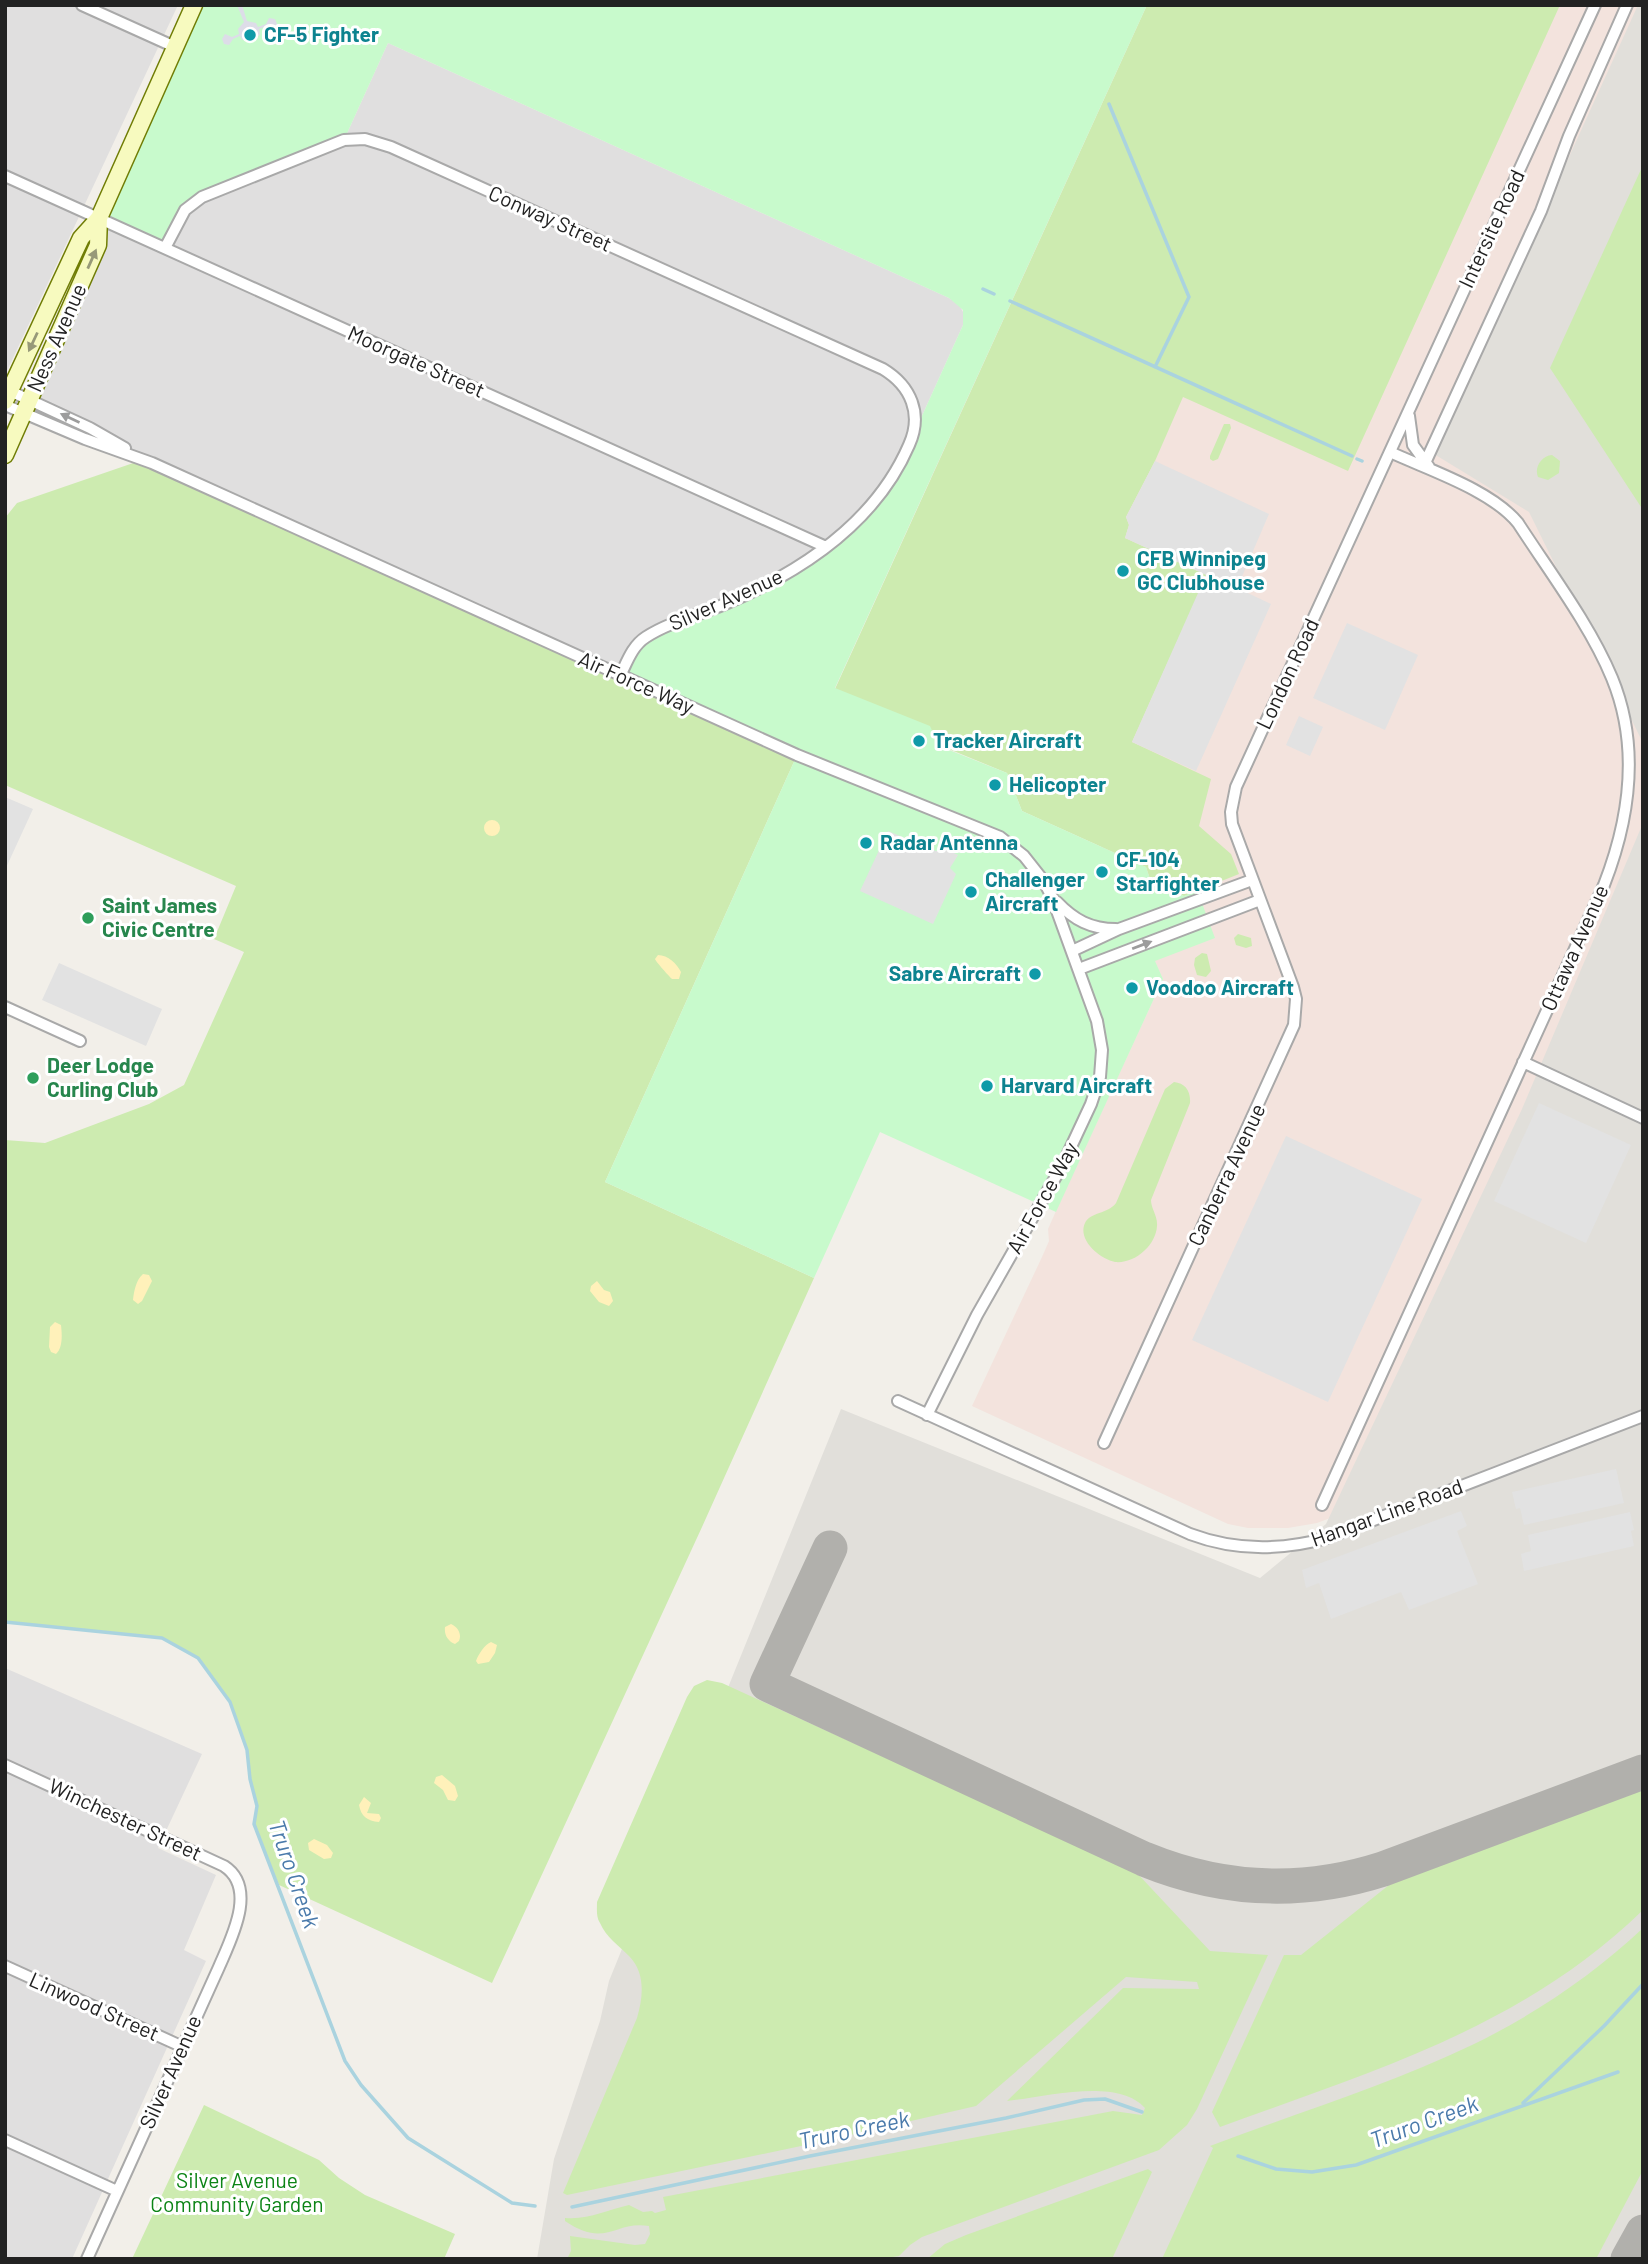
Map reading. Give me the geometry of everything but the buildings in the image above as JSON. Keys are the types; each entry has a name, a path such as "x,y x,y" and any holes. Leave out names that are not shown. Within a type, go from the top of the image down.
{"main road":[{"name":"Ness Avenue","path":"6,397 81,238 99,218 194,5"},
{"name":"Ness Avenue","path":"5,456 98,245 99,218"}],"street":[{"path":"82,5 175,47"},
{"name":"Intersite Road","path":"1390,452 1595,5"},
{"path":"1425,463 1541,211 1569,136 1627,5"},
{"name":"Conway Street","path":"165,248 185,210 192,203 218,189 344,140 376,142 883,369 897,378 907,390 915,411 915,432"},
{"name":"Moorgate Street","path":"5,176 826,547"},
{"name":"Air Force Way","path":"6,397 85,439 152,463 797,755 1000,837 1024,856 1043,880 1052,897 1101,1037 1102,1063 1095,1093 1063,1164 971,1325 928,1415"},
{"path":"1410,410 1410,436 1419,456 1434,472"},
{"name":"Silver Avenue","path":"620,676 632,651 647,637 745,596 787,573 856,523 882,493 915,432"},
{"name":"Ottawa Avenue","path":"1322,1505 1604,886 1617,853 1628,795 1628,741 1619,701 1602,659 1518,523 1510,513 1489,498 1390,452"},
{"name":"London Road","path":"1260,900 1232,824 1232,801 1236,787 1390,452"},
{"path":"1072,951 1119,929 1252,880"},
{"path":"1052,897 1076,920 1098,928 1119,929"},
{"path":"1079,969 1260,900"},
{"name":"Canberra Avenue","path":"1104,1443 1294,1025 1296,999 1260,900"},
{"path":"5,1007 80,1041"},
{"path":"1524,1062 1643,1118"},
{"name":"Hangar Line Road","path":"898,1401 1190,1534 1218,1543 1262,1548 1296,1546 1326,1538 1643,1416"},
{"name":"Winchester Street","path":"5,1765 224,1866 234,1873 238,1882"},
{"name":"Silver Avenue","path":"87,2259 234,1930 240,1904 238,1882"},
{"name":"Linwood Street","path":"5,1966 183,2047"},
{"path":"5,2140 117,2191"}],"shaded area":[{"path":"5,5 178,5 5,375"},
{"path":"237,5 242,5 247,21 256,23 258,27 266,24 269,18 275,19 277,24 273,29 267,26 259,29 260,34 256,39 242,40 240,36 233,39 229,45 224,44 222,39 225,34 232,37 239,34 238,29 244,22"},
{"path":"1147,5 1643,5 1643,1400 1317,1523 1288,1528 1248,1528 1228,1524 972,1406 1042,1257 1049,1241 1048,1229 1163,979 931,478"},
{"path":"1638,5 1643,5 1643,743 1529,512 1434,454"},
{"path":"388,43 949,298 960,306 964,314 963,325 903,458 848,530 620,676 152,463 30,400 69,317 99,218 192,203 344,140"},
{"path":"1155,461 1269,514 1237,588 1271,604 1196,771 1132,742 1206,575 1125,538 1129,525 1126,517"},
{"path":"1347,623 1418,655 1385,730 1313,698"},
{"path":"1299,716 1323,727 1310,756 1286,745"},
{"path":"5,797 33,809 5,870"},
{"path":"1643,823 1643,2259 537,2259 554,2159 600,2021 609,1981 841,1409 1260,1578 1326,1524 1522,1109"},
{"path":"888,831 936,851 946,849 958,855 950,868 956,874 933,924 860,891"},
{"path":"59,963 162,1009 146,1046 42,1000"},
{"path":"1539,1103 1631,1145 1586,1243 1494,1201"},
{"path":"1286,1136 1422,1199 1328,1402 1192,1340"},
{"path":"1616,1469 1624,1503 1524,1525 1520,1508 1516,1509 1512,1492"},
{"path":"1461,1511 1467,1526 1457,1531 1478,1584 1409,1610 1401,1592 1331,1619 1319,1583 1306,1588 1302,1570"},
{"path":"1630,1512 1634,1546 1524,1571 1521,1554 1531,1551 1528,1535"},
{"path":"5,1668 202,1754 158,1848 216,1875 184,1950 206,1961 72,2259 5,2259"}],"green space":[{"path":"194,5 1147,5 835,688 930,726 939,746 1007,773 1022,811 1146,867 1151,882 1184,896 1197,890 1215,938 1155,961 1163,979 1056,1212 880,1132 814,1278 605,1182 797,755 620,676 637,645 745,596 848,530 903,458 963,325 963,310 949,298 388,43 344,140 192,203 165,248 99,218"},
{"path":"1147,5 1560,5 1348,471 1183,397 1155,461 1126,517 1129,525 1125,538 1207,575 1132,742 1211,779 1199,826 1231,854 1239,874 1184,896 1151,882 1146,867 1022,811 1007,773 939,745 835,689"},
{"path":"1643,165 1643,510 1550,368"},
{"path":"1224,424 1230,424 1231,428 1218,459 1213,461 1210,456"},
{"path":"1552,455 1560,461 1559,473 1548,480 1538,477 1539,463"},
{"path":"142,460 797,755 605,1182 814,1278 492,1983 279,1885 254,1824 257,1806 247,1751 230,1702 198,1658 162,1637 5,1622 5,1140 45,1143 149,1104 184,1085 244,952 214,939 236,886 5,785 5,518 17,503"},
{"path":"1238,934 1251,938 1252,946 1246,948 1236,945 1234,938"},
{"path":"1202,953 1207,954 1211,971 1206,977 1197,975 1194,965 1195,958"},
{"path":"1174,1082 1186,1088 1190,1103 1151,1200 1157,1222 1156,1233 1149,1246 1137,1256 1123,1262 1109,1260 1097,1253 1087,1242 1083,1229 1085,1223 1087,1219 1116,1203 1165,1089"},
{"path":"707,1680 722,1683 1136,1872 1210,1951 1268,1955 1197,2109 1187,2125 1159,2150 922,2237 899,2256 880,2259 567,2259 571,2251 570,2236 635,2245 645,2244 650,2234 649,2226 637,2225 610,2232 591,2233 565,2221 565,2218 590,2216 629,2205 643,2212 655,2213 666,2210 663,2197 1113,2111 1142,2115 1145,2108 1133,2099 1117,2093 1099,2091 1060,2093 1007,2101 1123,1988 1199,1989 1197,1982 1126,1977 976,2106 820,2142 567,2195 563,2193 637,2018 641,2002 642,1986 638,1970 603,1928 598,1918 597,1902 687,1697 694,1686"},
{"path":"1643,1787 1643,1910 1597,1951 1548,1985 1497,2015 1444,2041 1389,2065 1220,2127 1212,2112 1284,1955 1301,1955 1394,1881"},
{"path":"1643,1928 1643,2170 1596,2259 1162,2259 1213,2148 1210,2146 1375,2086 1472,2045 1518,2021 1562,1993 1604,1962"},
{"name":"Silver Avenue Community Garden","path":"204,2105 319,2160 339,2178 365,2195 455,2234 444,2259 132,2259"},
{"path":"1148,2169 1152,2172 1112,2259 927,2259 945,2244 966,2235"}],"sand":[{"path":"492,820 498,822 498,834 492,836 486,834 484,828 486,822"},
{"path":"658,955 669,958 677,966 681,972 679,979 672,979 663,969 655,959"},
{"path":"143,1274 149,1275 152,1281 138,1304 133,1300 134,1293"},
{"path":"597,1281 604,1290 610,1292 613,1301 609,1306 599,1302 590,1291"},
{"path":"55,1322 61,1325 62,1332 61,1345 56,1354 51,1352 49,1347 50,1327"},
{"path":"451,1624 460,1633 459,1641 455,1644 445,1633 445,1627"},
{"path":"491,1642 497,1645 495,1653 489,1662 478,1664 476,1661 480,1653"},
{"path":"442,1775 455,1786 458,1796 455,1801 448,1800 443,1790 434,1783 436,1777"},
{"path":"364,1797 371,1803 367,1813 379,1814 379,1822 368,1819 361,1812 359,1805"},
{"path":"314,1839 327,1845 333,1853 331,1858 324,1859 309,1850 308,1843"}],"waterway":[{"path":"1109,104 1189,297 1155,367"},
{"path":"983,289 994,294"},
{"path":"1010,301 1352,456"},
{"path":"1357,459 1362,461"},
{"name":"Truro Creek","path":"5,1622 162,1638 198,1658 230,1702 247,1750 250,1779 257,1806 254,1824 345,2061 361,2085 408,2138 512,2203 535,2206"},
{"path":"1523,2103 1604,2026 1643,1984"},
{"name":"Truro Creek","path":"1238,2156 1276,2169 1312,2172 1356,2165 1618,2072"},
{"name":"Truro Creek","path":"572,2207 1084,2100 1105,2099 1142,2112"}],"taxiway":[{"path":"830,1548 767,1684 1173,1870 1203,1878 1262,1886 1292,1886 1353,1877 1383,1869 1643,1772"},
{"path":"1628,2259 1643,2232"}],"place":[{"name":"CF-5 Fighter","path":"250,35"},
{"name":"CFB Winnipeg GC Clubhouse","path":"1123,571"},
{"name":"Tracker Aircraft","path":"919,741"},
{"name":"Helicopter","path":"995,785"},
{"name":"Radar Antenna","path":"866,843"},
{"name":"CF-104 Starfighter","path":"1102,872"},
{"name":"Challenger Aircraft","path":"971,892"},
{"name":"Saint James Civic Centre","path":"88,918"},
{"name":"Sabre Aircraft","path":"1035,974"},
{"name":"Voodoo Aircraft","path":"1132,988"},
{"name":"Deer Lodge Curling Club","path":"33,1078"},
{"name":"Harvard Aircraft","path":"987,1086"}]}
